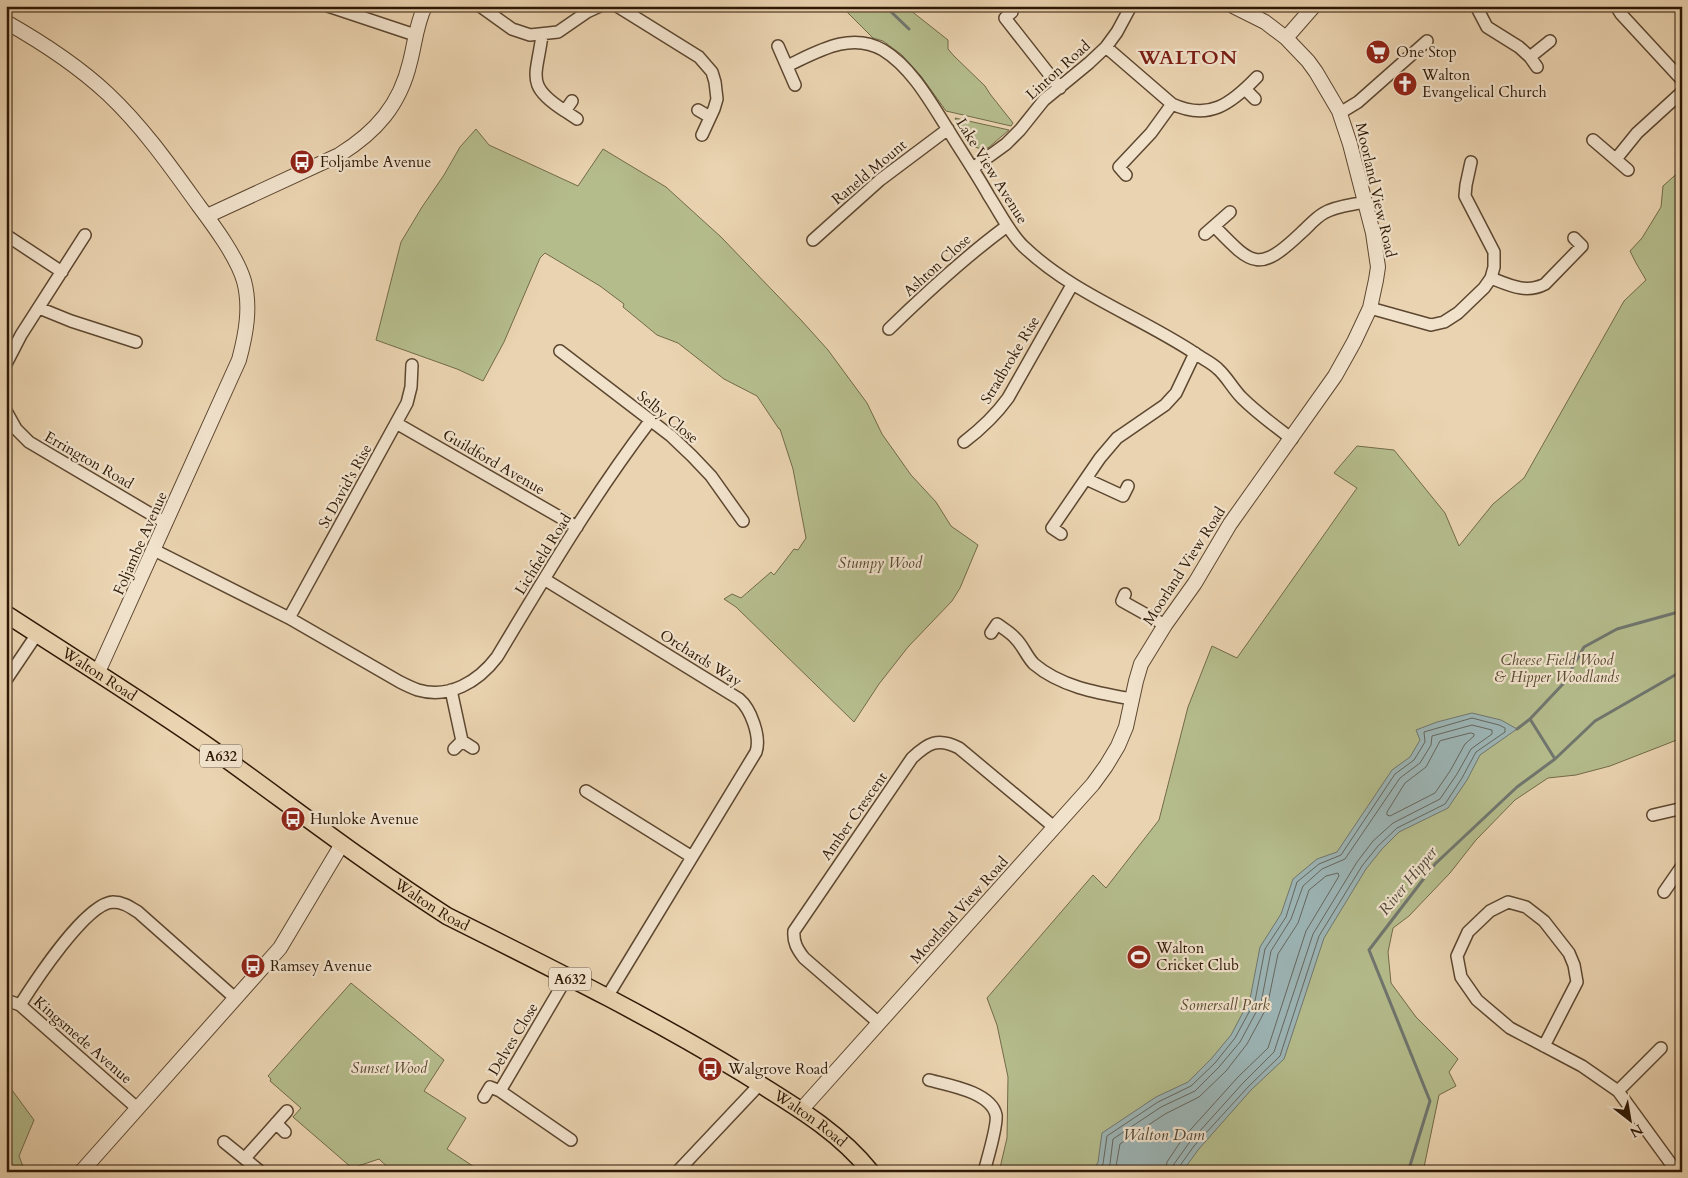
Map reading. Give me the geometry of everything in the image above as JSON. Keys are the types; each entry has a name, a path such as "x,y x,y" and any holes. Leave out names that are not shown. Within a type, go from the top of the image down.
{"main road":[{"name":"Walton Road","path":"6,614 98,672 211,748 342,844 447,916 686,1039 801,1110 829,1130 852,1149 871,1172"}],"street":[{"path":"328,6 415,35"},
{"path":"207,216 339,155 373,131 389,112 402,87 410,62 420,16 425,6"},
{"path":"480,6 512,29 530,35 558,32 587,12 600,6"},
{"path":"618,6 699,57 712,72 716,90 714,109 702,135"},
{"name":"Linton Road","path":"973,168 1006,144 1044,100 1106,47 1117,32 1131,6"},
{"name":"Moorland View Road","path":"801,1110 1054,828 1093,784 1106,766 1118,746 1126,727 1141,664 1165,625 1195,583 1230,524 1335,376 1370,308 1378,267 1373,233 1340,113 1316,72 1286,38 1265,22 1233,6"},
{"path":"1286,38 1314,6"},
{"path":"1476,6 1487,27 1520,48 1534,62 1550,41"},
{"path":"1622,9 1682,80"},
{"path":"1012,12 1005,18 1060,88"},
{"path":"646,23 653,13"},
{"name":"Foljambe Avenue","path":"6,22 42,42 88,76 109,94 139,127 168,162 207,216 235,261 244,280 247,299 246,331 239,360 98,672"},
{"path":"542,35 536,78 538,87 549,101 577,119"},
{"path":"1340,113 1358,102 1428,41"},
{"name":"Lake View Avenue","path":"786,66 833,45 849,42 866,43 882,49 908,72 921,89 973,168 1007,226 1022,244 1041,262 1072,285 1159,331 1218,369 1241,396 1292,439"},
{"path":"778,46 795,85"},
{"path":"1106,47 1172,104 1185,110 1199,112 1228,103 1257,77"},
{"path":"1245,89 1255,99"},
{"path":"1616,159 1638,133 1682,92"},
{"path":"565,111 572,101"},
{"path":"1126,175 1119,167 1151,133 1172,104"},
{"path":"698,110 710,117"},
{"name":"Raneld Mount","path":"813,240 880,180 948,129"},
{"path":"1593,140 1628,170"},
{"path":"1370,308 1431,325 1444,322 1458,313 1484,288 1491,278 1494,267 1494,252 1465,196 1471,162"},
{"path":"1214,226 1239,252 1252,259 1265,260 1278,254 1323,213 1365,202"},
{"path":"1205,234 1230,212"},
{"name":"Ashton Close","path":"889,329 942,278 1007,226"},
{"path":"6,234 62,272"},
{"path":"6,364 21,335 85,236"},
{"path":"1491,278 1518,288 1529,289 1545,284 1582,246 1574,238"},
{"name":"Stradbroke Rise","path":"964,442 984,427 998,413 1072,285"},
{"path":"39,308 71,321 136,342"},
{"name":"Selby Close","path":"560,351 671,436 711,476 743,521"},
{"path":"1061,534 1052,528 1100,458 1117,438 1165,405 1176,393 1195,353"},
{"name":"St David's Rise","path":"289,618 408,403 412,364"},
{"name":"Errington Road","path":"6,411 16,429 29,442 166,523"},
{"name":"Lichfield Road","path":"154,550 289,618 400,682 418,690 434,692 451,690 464,686 488,669 497,657 577,527 621,460 650,421"},
{"name":"Guildford Avenue","path":"396,423 577,527"},
{"path":"1086,479 1123,496 1128,486"},
{"name":"Orchards Way","path":"544,579 739,699 749,711 758,739 756,752 607,998"},
{"path":"1125,594 1122,601 1165,625"},
{"path":"991,633 997,624 1007,631 1015,638 1032,662 1048,674 1098,693 1132,699"},
{"path":"6,680 37,634"},
{"path":"451,690 458,745 473,748"},
{"name":"Amber Crescent","path":"879,1023 804,958 793,940 794,931 912,758 930,743 942,742 959,748 1054,828"},
{"path":"586,791 692,857"},
{"path":"1653,815 1681,809"},
{"path":"81,1172 280,948 342,844"},
{"path":"1664,892 1682,866"},
{"path":"20,1005 49,961 82,924 103,905 113,902 127,905 138,912 236,998"},
{"path":"1544,1046 1577,982 1574,965 1569,953 1544,920 1526,907 1508,902 1490,911 1468,932 1457,956 1461,978 1477,1000 1510,1028 1544,1046 1582,1066 1618,1091 1677,1172"},
{"name":"Delves Close","path":"500,1091 567,977"},
{"name":"Kingsmede Avenue","path":"6,1000 20,1005 138,1108"},
{"path":"1618,1091 1661,1048"},
{"path":"929,1080 969,1085 988,1103 996,1115 984,1172"},
{"path":"677,1172 760,1084"},
{"name":"Delves Close","path":"484,1097 490,1087 500,1091 528,1117 571,1140"},
{"path":"245,1158 287,1111"},
{"path":"276,1123 285,1132"},
{"path":"224,1142 261,1172"}],"green space":[{"path":"841,6 905,6 948,40 948,49 985,86 1013,123 1011,126 946,111 921,76 902,55 883,41 873,38"},
{"path":"955,118 1009,130 988,148 981,149 967,140"},
{"name":"Stumpy Wood","path":"476,129 489,145 578,186 603,149 666,187 721,237 828,350 867,403 882,434 911,475 936,502 951,526 978,545 960,588 952,601 908,647 879,684 854,722 736,607 724,599 732,594 741,598 771,572 774,575 794,549 798,550 806,538 793,469 780,429 757,396 724,379 678,343 657,335 623,307 624,304 600,286 545,253 540,258 504,342 483,381 457,369 376,340 401,242 460,147"},
{"name":"Somersall Park","path":"1682,169 1682,738 1610,766 1576,775 1548,778 1515,800 1476,840 1450,873 1409,916 1393,928 1388,952 1391,983 1416,1017 1458,1059 1449,1072 1456,1086 1439,1095 1423,1172 999,1172 1007,1138 1008,1077 997,1025 987,998 1093,875 1106,888 1159,820 1188,707 1212,646 1237,658 1357,488 1334,473 1357,446 1394,450 1445,513 1459,546 1493,504 1524,478 1624,301 1646,280 1630,251 1642,238 1661,207 1663,186"},
{"name":"Sunset Wood","path":"351,983 444,1060 424,1091 466,1118 447,1149 482,1172 393,1172 379,1159 352,1168 293,1117 301,1108 270,1081 271,1079 268,1076"},
{"path":"6,1082 34,1120 19,1156 25,1172 6,1172"}],"water":[{"name":"Walton Dam","path":"1472,713 1501,720 1517,729 1480,755 1467,780 1448,808 1399,832 1366,869 1324,938 1284,1059 1251,1090 1198,1150 1182,1172 1093,1172 1098,1162 1102,1133 1156,1097 1188,1082 1231,1035 1250,999 1260,947 1281,914 1293,879 1317,859 1337,852 1392,770 1410,757 1420,740 1416,730 1437,722"}],"waterway":[{"path":"885,6 909,29"},
{"path":"1517,729 1530,719 1563,684 1584,647 1617,629 1682,611"},
{"name":"River Hipper","path":"1408,1172 1430,1101 1369,950 1435,864 1517,787 1555,759 1595,721 1682,671"},
{"path":"1530,719 1555,759"}],"place":[{"name":"One Stop","path":"1378,52"},
{"name":"Walton Evangelical Church","path":"1405,84"},
{"name":"Foljambe Avenue","path":"302,162"},
{"name":"Hunloke Avenue","path":"293,819"},
{"name":"Walton Cricket Club","path":"1139,957"},
{"name":"Ramsey Avenue","path":"253,966"},
{"name":"Walgrove Road","path":"710,1069"}],"district":[{"name":"WALTON","path":"1188,57"}],"park label":[{"name":"Cheese Field Wood & Hipper Woodlands","path":"1557,668"}]}
